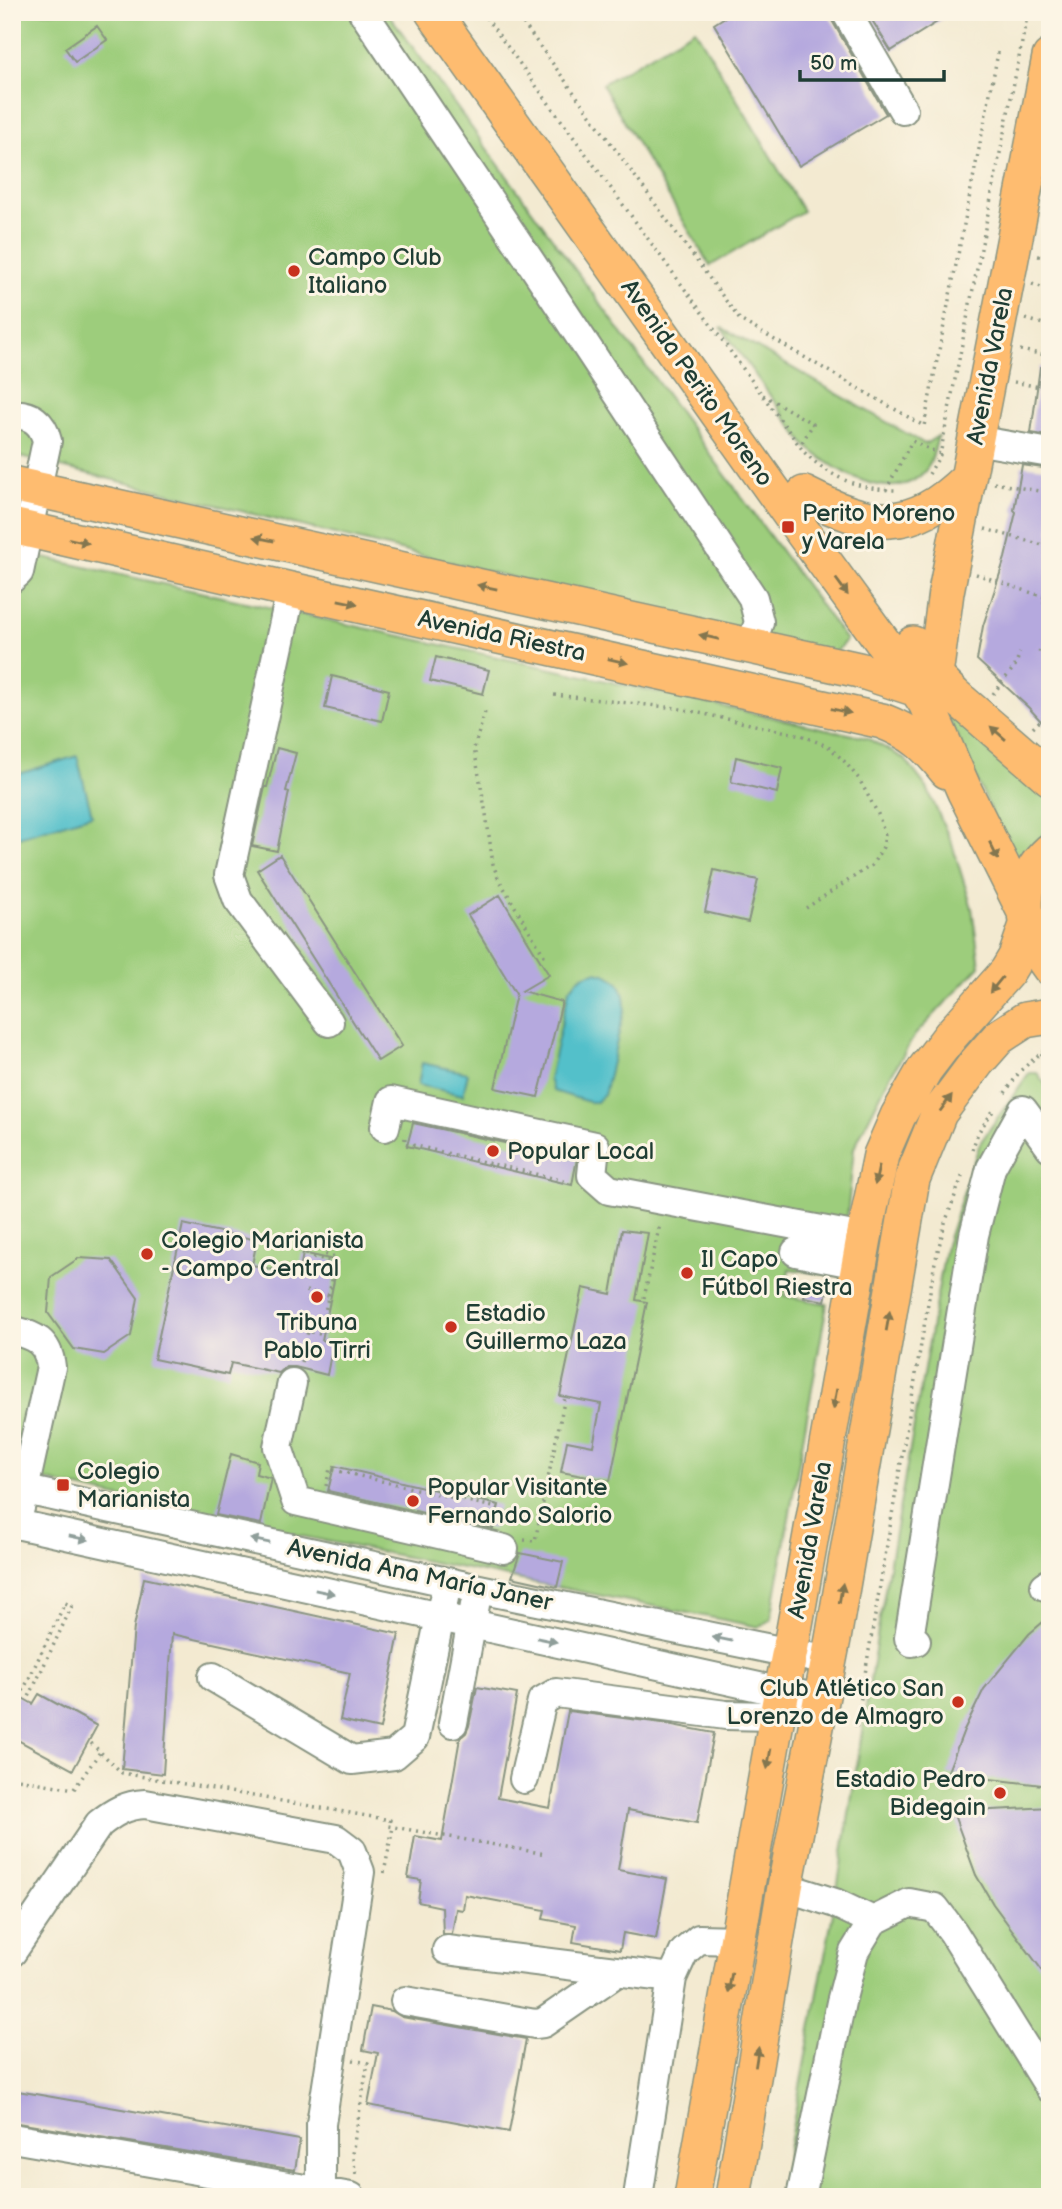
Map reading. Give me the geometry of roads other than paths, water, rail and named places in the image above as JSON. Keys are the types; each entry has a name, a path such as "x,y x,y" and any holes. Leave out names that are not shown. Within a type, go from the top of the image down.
{"main road":[{"name":"Avenida Perito Moreno","path":"433,12 879,637 926,682 977,715 1050,778"},
{"name":"Avenida Perito Moreno","path":"461,12 804,494 926,682 926,703 965,792 1050,968"},
{"name":"Avenida Varela","path":"926,682 959,521 964,458 988,377 1046,92 1050,57"},
{"path":"804,494 862,519 892,520 920,514 947,499 964,458"},
{"name":"Avenida Riestra","path":"25,487 859,670 926,682"},
{"name":"Avenida Riestra","path":"21,527 291,590 882,721 904,729 921,741 965,792"},
{"path":"547,645 556,602"},
{"path":"859,670 870,667 878,659 881,648 879,637"},
{"name":"Avenida Varela","path":"692,2197 861,1251 881,1156 898,1116 925,1069 1007,972 1016,957 1026,918 1026,886 1034,869 1050,851"},
{"name":"Avenida Varela","path":"733,2197 785,1887 829,1661 912,1179 939,1112 977,1062 999,1037 1025,1020 1050,1016"},
{"path":"709,2096 749,2103"}],"street":[{"path":"363,12 753,597 759,622 751,646"},
{"path":"846,12 904,110"},
{"path":"12,415 29,416 40,423 47,441 25,487 19,572 12,578"},
{"path":"964,458 1050,453"},
{"path":"291,590 229,875 238,900 329,1022"},
{"path":"385,1127 391,1101 595,1146 592,1175 609,1190 861,1251"},
{"path":"916,1641 912,1642 909,1638 915,1599 974,1235 991,1168 1023,1110 1050,1147"},
{"path":"796,1252 861,1251"},
{"path":"12,1330 33,1335 42,1343 50,1356 51,1367 18,1488 14,1524"},
{"path":"292,1382 278,1447 296,1501 332,1499 500,1539"},
{"name":"Avenida Ana María Janer","path":"18,1488 479,1589 829,1661"},
{"path":"327,1556 332,1499"},
{"name":"Avenida Ana María Janer","path":"14,1524 470,1623 779,1704 820,1698"},
{"path":"202,1565 198,1548 209,1535 220,1532"},
{"path":"213,1676 352,1760 394,1755 415,1737 448,1581"},
{"path":"453,1723 470,1623 479,1589"},
{"path":"524,1779 542,1701 556,1693 726,1715 779,1704"},
{"path":"12,1952 99,1824 112,1813 130,1805 145,1804 336,1839 352,1851 360,1872 321,2124 321,2191"},
{"path":"785,1887 835,1903 873,1921"},
{"path":"801,2197 841,2002 854,1952 873,1921 909,1903 935,1909 953,1933 1050,2088"},
{"path":"638,2197 672,1978 684,1952 699,1939 738,1940"},
{"path":"446,1950 672,1978"},
{"path":"405,2001 535,2024 543,2023 617,1972"},
{"path":"12,2138 321,2191 354,2186"}],"water":[{"path":"77,756 92,815 12,839 12,776"},
{"path":"596,972 610,976 619,983 624,994 625,1008 604,1095 596,1102 589,1102 553,1091 549,1079 569,990 587,974"},
{"path":"422,1063 468,1073 463,1095 418,1085"}],"place":[{"name":"Campo Club Italiano","path":"294,271"},
{"name":"Perito Moreno y Varela","path":"788,527"},
{"name":"Popular Local","path":"493,1151"},
{"name":"Colegio Marianista - Campo Central","path":"147,1254"},
{"name":"Il Capo Fútbol Riestra","path":"687,1273"},
{"name":"Tribuna Pablo Tirri","path":"317,1297"},
{"name":"Estadio Guillermo Laza","path":"451,1327"},
{"name":"Colegio Marianista","path":"63,1485"},
{"name":"Popular Visitante Fernando Salorio","path":"413,1501"},
{"name":"Club Atlético San Lorenzo de Almagro","path":"958,1702"},
{"name":"Estadio Pedro Bidegain","path":"1000,1793"}]}
